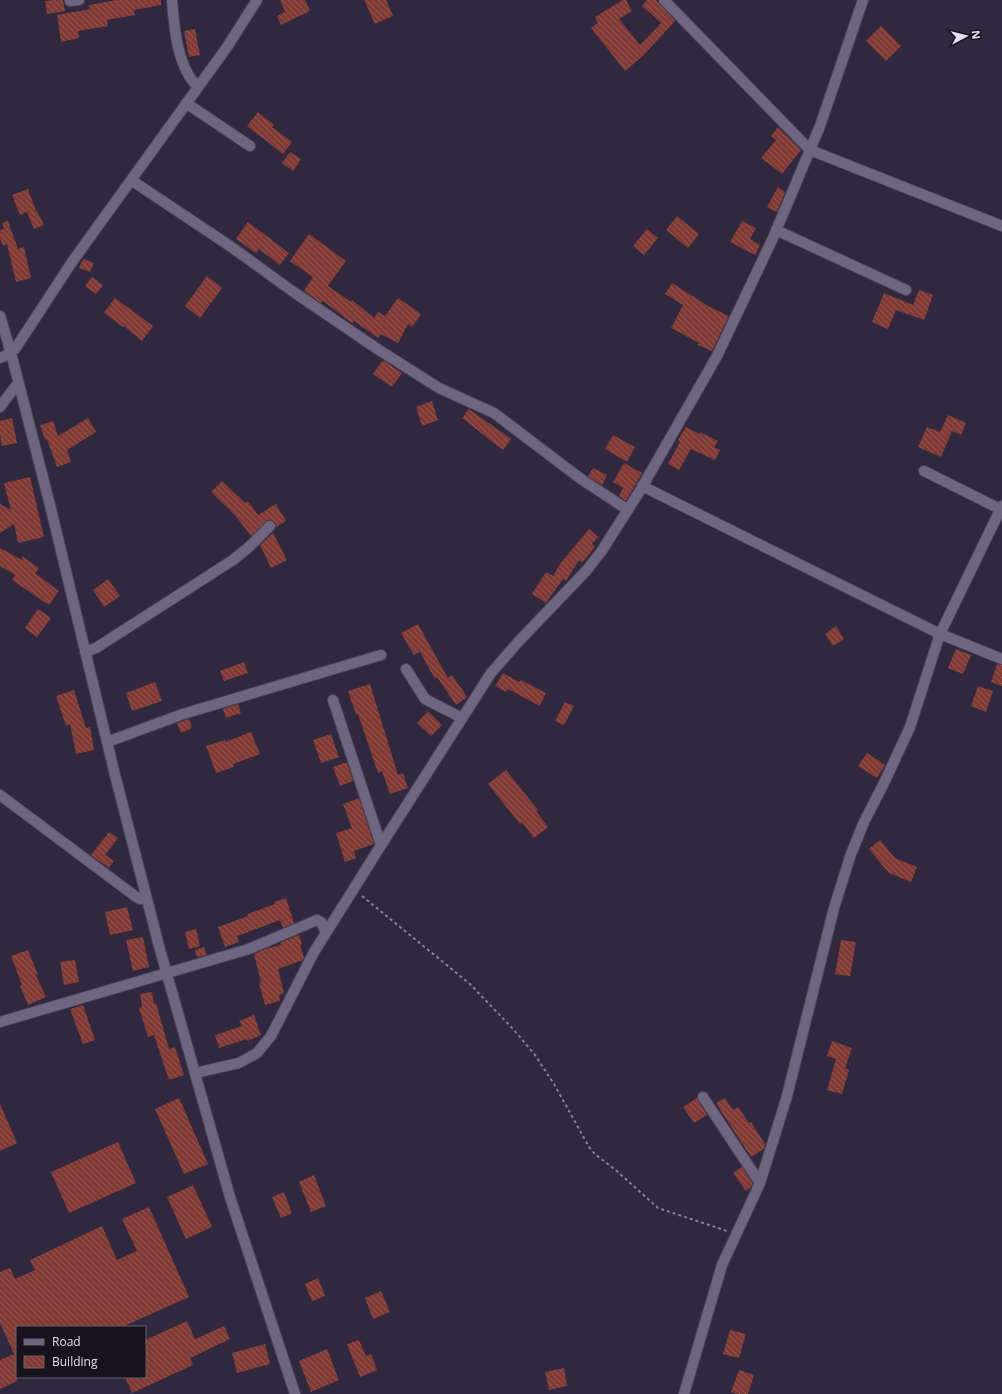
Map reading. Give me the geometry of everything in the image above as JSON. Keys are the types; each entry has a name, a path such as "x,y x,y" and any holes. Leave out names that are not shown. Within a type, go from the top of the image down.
{"street":[{"path":"172,0 178,47 188,76 198,87"},
{"path":"0,358 11,353 15,349 72,262 227,47 257,0"},
{"path":"664,0 810,150 1002,226"},
{"path":"195,1073 239,1063 257,1053 271,1036 307,966 326,933 491,673 519,641 586,571 596,559 628,510 717,356 776,230 820,126 863,0"},
{"path":"186,103 250,146"},
{"path":"131,180 230,246 295,293 379,350 440,388 494,414 581,479 628,510"},
{"path":"776,230 906,290"},
{"path":"0,316 51,509 146,898 230,1196 295,1394"},
{"path":"0,407 18,383"},
{"path":"684,1394 722,1265 760,1183 787,1096 841,882 861,828 886,781 910,728 940,634 1001,508 924,471"},
{"path":"642,486 940,634 1002,659"},
{"path":"85,652 96,648 233,560 249,547 270,526"},
{"path":"107,742 183,714 381,655"},
{"path":"406,668 425,699 462,718"},
{"path":"333,700 381,845"},
{"path":"0,795 135,896 140,899 146,898"},
{"path":"0,1022 250,949 317,920 321,922 326,933"},
{"path":"703,1097 760,1183"}],"path":[{"path":"354,888 470,984 514,1030 535,1056 554,1084 581,1134 595,1154 618,1172 658,1208 736,1234"}],"building":[{"path":"63,0 65,11 47,14 45,1"},
{"path":"116,0 161,0 161,5 134,10 135,15 107,20 108,26 78,31 79,38 61,42 57,15 90,9 89,5"},
{"path":"280,0 305,0 310,11 281,25 277,16 285,12"},
{"path":"364,0 386,0 393,16 375,24"},
{"path":"623,0 626,0 632,11 619,19 640,45 661,23 642,6 647,0 656,0 675,21 643,56 625,71 591,28 598,23 595,17"},
{"path":"881,26 901,46 886,61 866,41"},
{"path":"195,29 200,55 189,57 184,31"},
{"path":"258,112 274,125 272,127 292,142 283,154 247,126"},
{"path":"778,127 801,150 782,174 761,158 776,140 771,136"},
{"path":"290,152 301,159 293,171 282,163"},
{"path":"778,187 785,192 777,212 767,207"},
{"path":"28,189 36,211 44,225 34,229 27,212 20,215 12,195"},
{"path":"677,216 699,234 688,248 666,230"},
{"path":"8,221 18,249 24,247 31,278 16,282 7,244 3,246 0,239 0,230 4,229 2,223"},
{"path":"742,221 756,228 750,239 760,245 755,255 730,242"},
{"path":"248,222 289,253 280,265 259,249 256,253 236,239"},
{"path":"647,229 658,238 644,255 633,246"},
{"path":"309,234 346,261 328,286 351,302 352,300 374,318 378,312 385,316 398,298 421,314 412,327 408,324 398,343 381,334 378,338 354,321 352,323 323,301 321,303 304,291 313,277 290,261"},
{"path":"83,259 94,263 90,272 79,268"},
{"path":"207,276 222,288 200,318 185,306"},
{"path":"92,277 103,285 96,294 85,286"},
{"path":"672,283 708,306 729,316 712,351 698,345 699,343 671,328 683,305 665,294"},
{"path":"919,290 933,295 924,320 896,310 888,329 872,322 884,293 913,305"},
{"path":"115,298 153,326 142,341 124,326 123,327 104,313"},
{"path":"383,360 402,373 392,387 373,374"},
{"path":"432,401 438,420 422,426 416,407"},
{"path":"469,409 511,439 503,450 462,418"},
{"path":"948,415 966,423 961,435 952,431 941,457 918,447 927,427 940,432"},
{"path":"12,418 17,443 2,446 0,421"},
{"path":"88,418 96,432 67,450 71,462 57,467 47,439 45,440 40,425 53,421 58,436"},
{"path":"686,427 699,434 700,432 718,441 714,447 720,450 715,460 691,449 679,470 668,464 680,442 678,440"},
{"path":"613,435 635,447 627,462 605,449"},
{"path":"624,463 642,473 626,501 619,496 623,488 613,482"},
{"path":"593,468 607,475 602,485 588,476"},
{"path":"30,477 44,537 18,543 14,524 0,533 0,504 11,510 4,483"},
{"path":"222,481 245,503 248,501 258,515 276,504 286,521 276,527 274,521 268,520 251,536 234,514 211,492"},
{"path":"589,529 598,537 592,544 595,547 582,563 579,560 566,581 563,579 546,603 532,594 546,572 553,576 560,564"},
{"path":"273,533 287,560 271,568 260,545"},
{"path":"0,548 22,560 22,556 39,568 35,573 59,591 49,605 12,580 15,575 0,566"},
{"path":"108,579 120,596 104,607 93,590"},
{"path":"38,609 51,618 37,637 25,628"},
{"path":"418,624 448,678 452,675 467,697 456,705 437,677 435,679 420,652 414,655 401,633"},
{"path":"836,626 844,639 833,646 825,634"},
{"path":"956,649 971,655 963,674 948,668"},
{"path":"244,662 248,673 224,681 220,671"},
{"path":"997,664 1002,665 1002,686 991,682"},
{"path":"503,673 519,682 521,680 546,693 540,706 508,689 506,692 495,686"},
{"path":"155,682 162,701 132,711 126,693"},
{"path":"370,684 398,775 403,773 408,788 390,794 382,771 378,773 358,714 356,715 348,691"},
{"path":"978,686 993,691 986,712 971,706"},
{"path":"74,690 86,728 90,727 94,750 76,754 70,724 66,726 56,696"},
{"path":"565,702 574,706 564,725 555,721"},
{"path":"238,704 241,713 226,718 223,709"},
{"path":"428,711 442,725 431,736 417,723"},
{"path":"189,719 192,728 181,733 177,723"},
{"path":"251,732 260,754 233,764 234,767 216,773 206,746 225,740 225,742"},
{"path":"331,734 339,757 321,763 313,740"},
{"path":"867,753 885,765 877,778 858,766"},
{"path":"347,762 353,781 340,786 333,767"},
{"path":"506,770 538,810 536,811 548,827 534,838 522,822 520,824 488,784"},
{"path":"359,798 374,844 354,851 356,858 345,862 336,833 352,828 343,804"},
{"path":"109,832 118,838 105,855 114,861 109,868 91,855"},
{"path":"880,840 895,858 917,867 911,882 889,873 869,849"},
{"path":"286,898 294,923 283,928 280,920 237,936 239,942 225,947 218,927 248,916 248,914 275,904 274,902"},
{"path":"127,907 133,930 110,935 105,912"},
{"path":"196,929 200,946 189,949 185,932"},
{"path":"299,935 302,944 300,945 304,957 303,960 278,969 284,993 279,995 280,1001 265,1005 259,983 261,982 254,954 265,949 281,945 280,943"},
{"path":"143,937 149,967 133,971 126,940"},
{"path":"841,940 856,942 850,976 835,974"},
{"path":"204,947 207,955 197,957 195,950"},
{"path":"28,950 38,975 36,975 46,997 28,1005 20,986 22,985 11,956"},
{"path":"75,960 79,982 64,985 60,962"},
{"path":"152,992 154,1004 156,1003 169,1049 175,1047 184,1075 169,1080 154,1035 148,1037 139,1008 142,1007 140,994"},
{"path":"83,1005 95,1040 83,1044 70,1009"},
{"path":"254,1015 261,1035 247,1041 247,1039 219,1048 215,1035 242,1026 239,1021"},
{"path":"832,1041 852,1048 845,1068 849,1070 842,1094 827,1090 836,1059 827,1056"},
{"path":"179,1098 208,1164 184,1174 155,1109"},
{"path":"697,1098 707,1115 694,1123 683,1107"},
{"path":"725,1098 733,1110 738,1107 749,1123 751,1122 765,1144 764,1149 751,1157 716,1103"},
{"path":"0,1104 17,1143 0,1151"},
{"path":"118,1142 136,1183 69,1213 51,1172"},
{"path":"742,1167 753,1184 746,1191 733,1173"},
{"path":"314,1175 326,1206 311,1212 299,1182"},
{"path":"193,1185 212,1227 186,1239 167,1197"},
{"path":"284,1192 292,1213 281,1218 272,1197"},
{"path":"149,1207 189,1297 124,1326 16,1326 17,1381 0,1389 0,1360 14,1354 0,1323 0,1272 10,1268 15,1279 35,1270 30,1260 102,1226 117,1260 137,1251 122,1219"},
{"path":"318,1278 325,1296 312,1301 305,1284"},
{"path":"381,1291 390,1312 373,1319 365,1298"},
{"path":"187,1321 195,1339 224,1326 230,1339 190,1358 193,1365 132,1393 125,1378 146,1378 146,1340"},
{"path":"730,1330 746,1334 739,1358 723,1354"},
{"path":"359,1340 366,1356 371,1354 377,1370 360,1377 347,1344"},
{"path":"265,1344 270,1364 237,1373 232,1353"},
{"path":"327,1349 339,1380 311,1392 299,1361"},
{"path":"564,1368 567,1386 549,1390 545,1372"},
{"path":"739,1370 754,1375 748,1394 737,1394 731,1392"}]}
